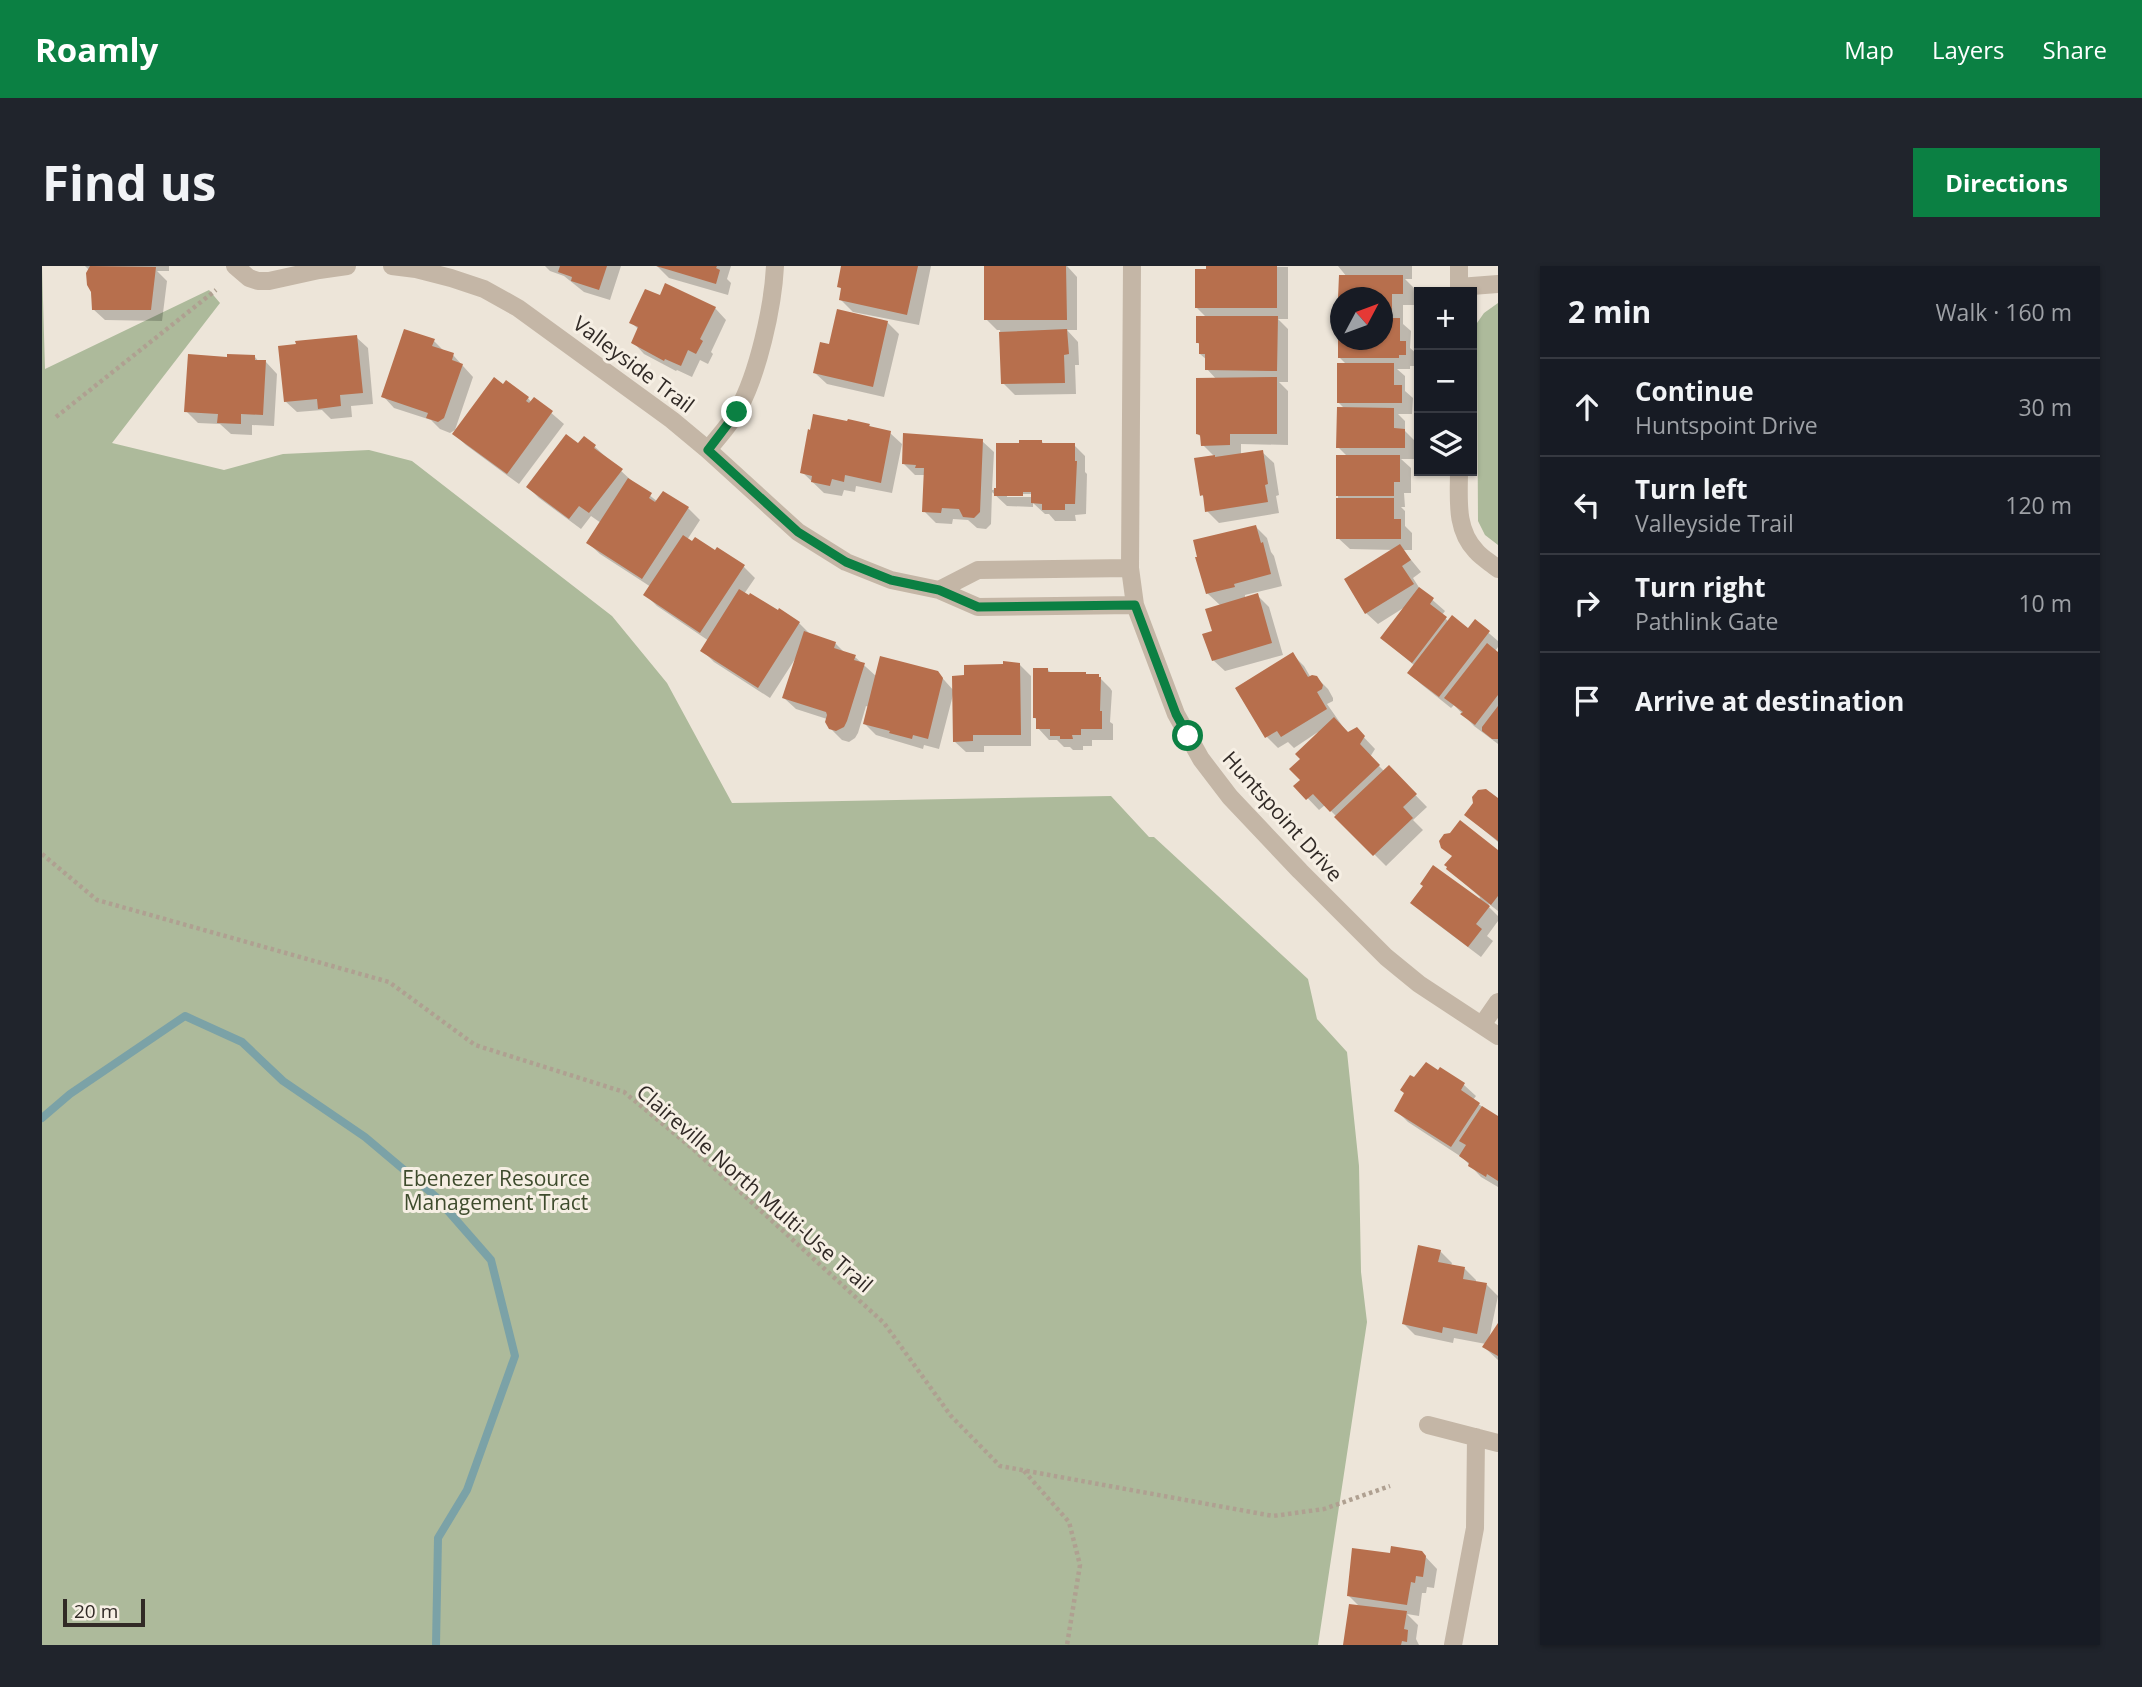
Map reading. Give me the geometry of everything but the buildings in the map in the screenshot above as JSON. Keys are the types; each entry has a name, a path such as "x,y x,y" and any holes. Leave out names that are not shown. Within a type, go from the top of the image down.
{"street":[{"path":"235,266 249,278 268,281 348,266"},
{"name":"Valleyside Trail","path":"392,266 451,278 484,289 518,308 672,420 798,532 846,562 891,580 939,590 978,607 1135,605"},
{"path":"708,450 728,426 746,395 765,326 775,266"},
{"name":"Huntspoint Drive","path":"1132,266 1130,568 1135,605 1176,714 1201,759 1230,797 1300,871 1386,957 1419,984 1498,1036"},
{"path":"1459,266 1459,287"},
{"path":"1477,287 1498,284"},
{"path":"1459,476 1458,511 1463,533 1476,551 1498,569"},
{"path":"939,590 978,570 1130,568"},
{"path":"1482,1025 1498,1002"},
{"path":"1429,1425 1498,1443"},
{"path":"1454,1645 1475,1528 1476,1437"}],"path":[{"path":"56,417 216,290"},
{"name":"Claireville North Multi-Use Trail","path":"42,854 97,900 389,982 475,1045 624,1093 693,1149 884,1323 951,1416 1000,1466 1024,1470 1069,1522 1080,1565 1068,1645"},
{"path":"1024,1470 1273,1516 1324,1509 1390,1486"}],"green space":[{"name":"Ebenezer Resource Management Tract","path":"42,266 45,369 209,290 220,303 112,443 224,470 283,454 369,450 412,461 612,616 667,683 732,803 1111,796 1149,837 1154,837 1308,979 1317,1019 1347,1052 1359,1166 1361,1272 1367,1322 1318,1645 42,1645"},
{"path":"1498,303 1498,545 1485,535 1478,521 1477,323 1484,313"}],"waterway":[{"path":"42,1118 70,1094 185,1016 242,1042 283,1081 365,1137 435,1196 491,1260 515,1356 467,1490 438,1538 436,1645"}],"route":[{"path":"737,412 708,450 798,532 846,562 891,580 939,590 978,607 1135,605 1176,714 1188,736"}]}
